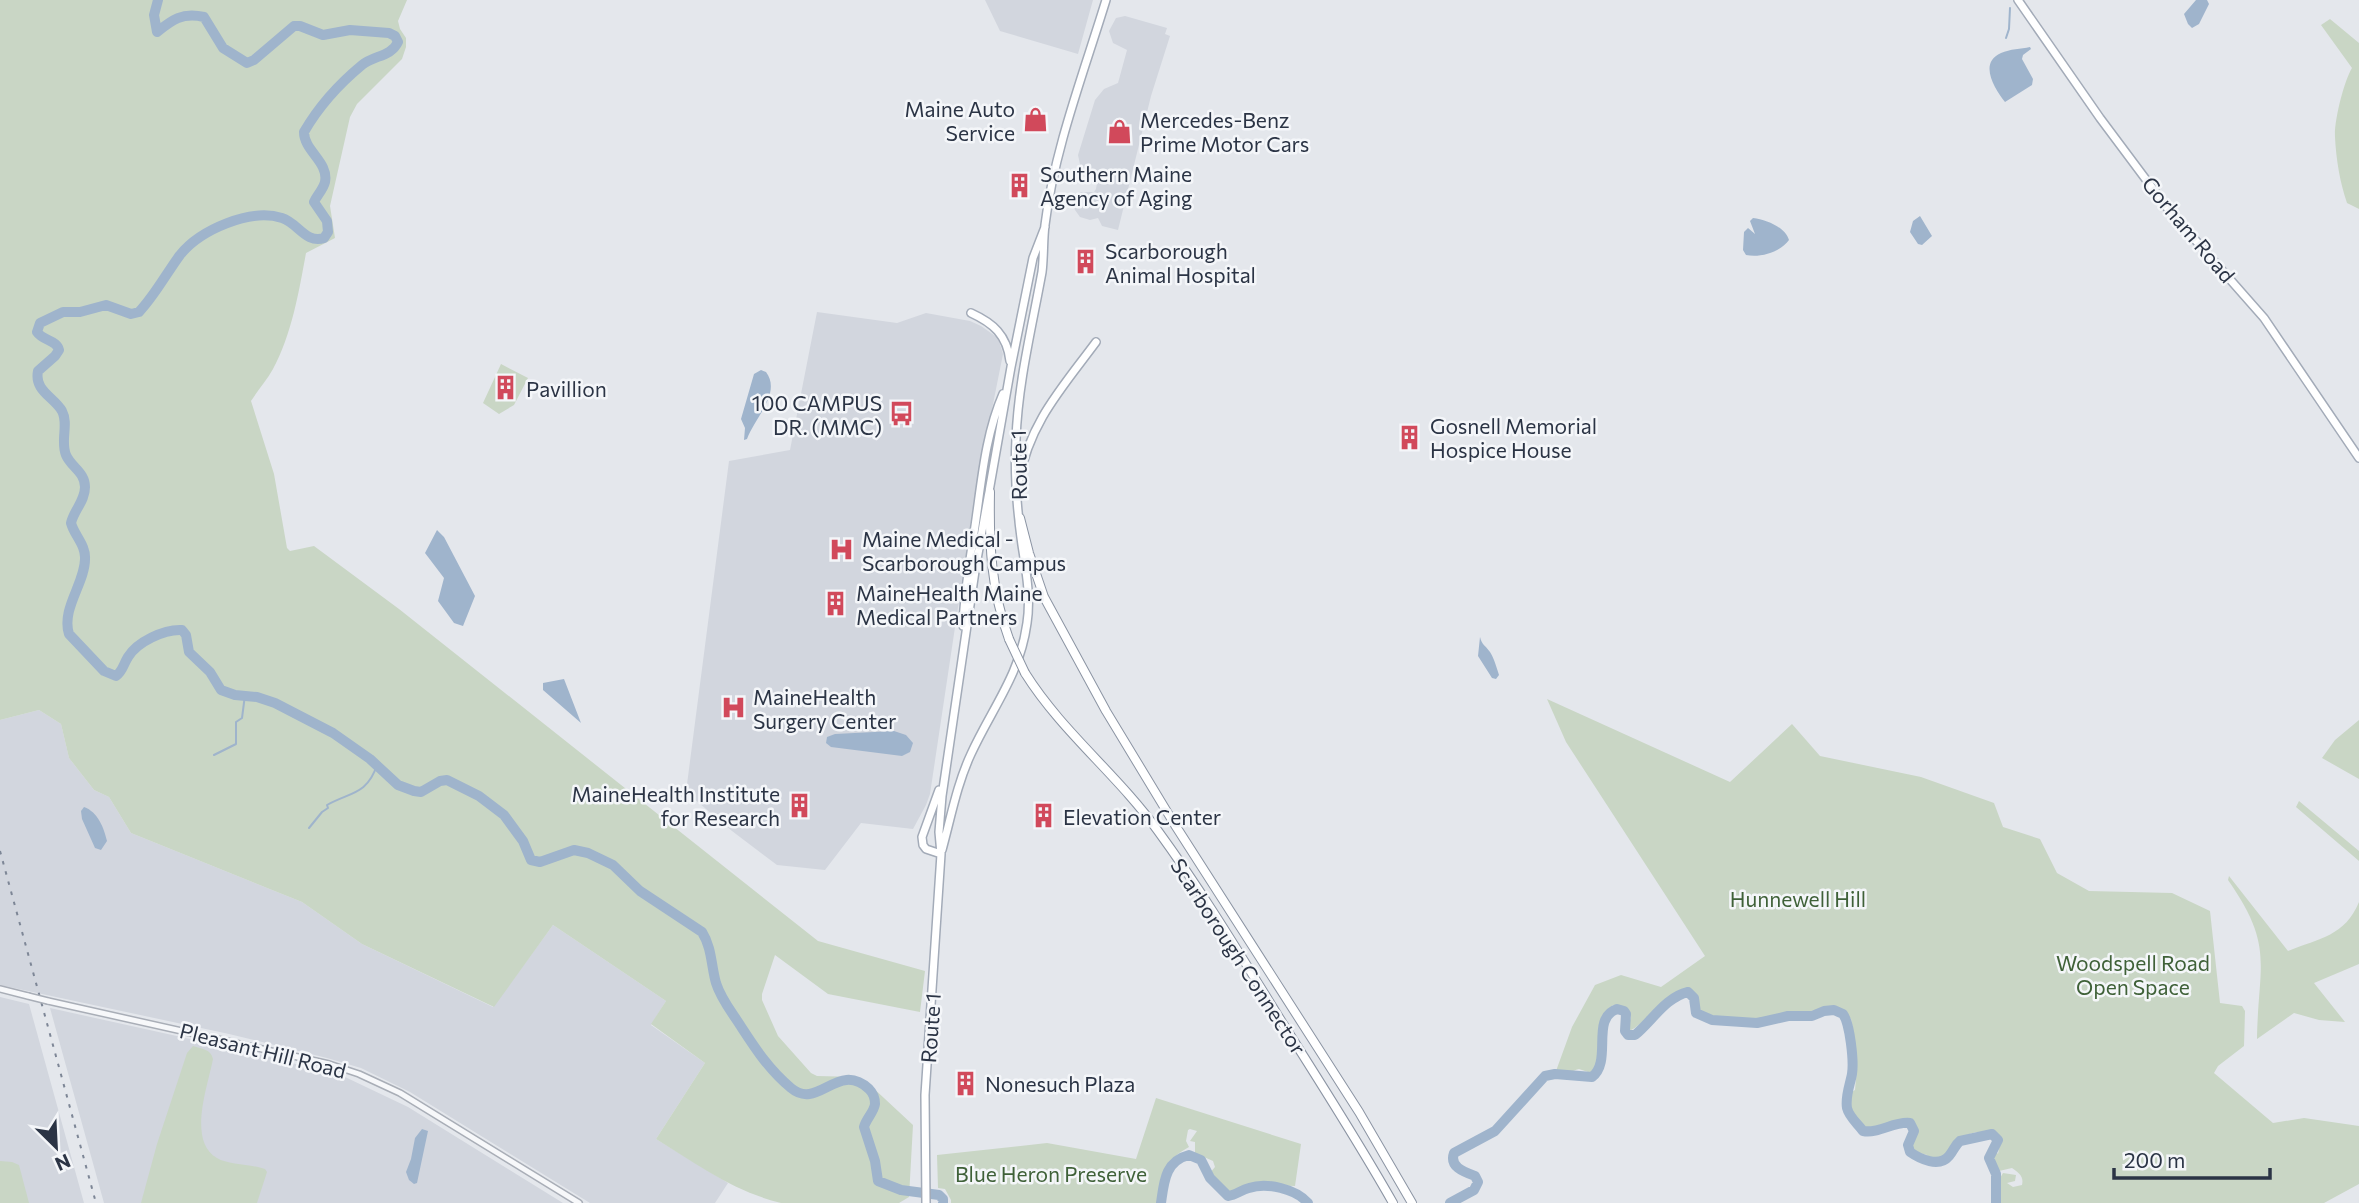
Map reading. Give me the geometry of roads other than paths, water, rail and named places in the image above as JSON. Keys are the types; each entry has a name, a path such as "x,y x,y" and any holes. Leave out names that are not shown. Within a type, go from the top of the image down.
{"highway":[{"name":"Scarborough Connector","path":"990,492 991,574 1009,639 1026,673 1048,707 1119,782 1163,838 1350,1128 1393,1203"},
{"name":"Scarborough Connector","path":"1020,518 1044,597 1111,719 1175,825 1359,1112 1412,1203"}],"main road":[{"name":"Route 1","path":"926,1203 926,1080 941,854 940,819 974,580 1033,258 1045,228 1068,124 1106,0"},
{"name":"Gorham Road","path":"2018,0 2099,118 2168,209 2264,318 2359,458"},
{"name":"Route 1","path":"941,854 965,767 1010,682 1025,636 1029,601 1015,461 1017,423 1044,253 1045,228"},
{"path":"971,313 990,323 1001,334 1008,349 1011,367"},
{"path":"1017,499 1022,464 1033,432 1049,404 1096,342"},
{"path":"962,665 966,586 984,469 995,415 1008,383"},
{"path":"941,854 926,849 922,836 946,769"}],"street":[{"name":"Pleasant Hill Road","path":"0,989 329,1063 359,1074 400,1093 579,1203"}],"water":[{"path":"2196,0 2207,0 2209,4 2199,24 2192,28 2184,14"},
{"path":"2030,47 2022,59 2033,79 2032,85 2005,102 1991,76 1991,63 1994,57 2001,53"},
{"path":"1920,216 1932,236 1922,245 1918,244 1910,232 1913,221"},
{"path":"1753,218 1775,225 1784,231 1789,240 1770,253 1746,255 1743,250 1744,232 1748,228 1755,234 1750,221"},
{"path":"761,370 766,372 771,389 765,406 744,440 745,428 741,419 754,374"},
{"path":"437,530 444,537 475,596 463,626 454,623 438,601 444,578 425,553"},
{"path":"1480,637 1494,660 1499,675 1496,679 1492,678 1478,656"},
{"path":"564,679 581,723 543,690 543,683"},
{"path":"894,731 906,735 913,743 910,752 902,756 831,747 826,743 827,737 835,734"},
{"path":"84,807 97,817 104,831 107,841 101,850 95,848 82,819 81,811"},
{"path":"422,1129 428,1131 417,1183 414,1184 406,1172 415,1138"}],"waterway":[{"path":"158,0 154,15 157,32 178,18 204,17 223,48 247,63 294,26 323,35 350,30 389,33 395,36 398,42 391,51 362,65 345,80 323,104 304,132 305,139 325,175 324,185 314,202 327,221 328,232 324,238 312,238 288,221 269,216 255,216 226,223 200,237 180,255 139,312 131,314 106,305 80,312 63,312 40,323 37,332 56,344 59,350 38,371 39,384 62,411 65,421 64,450 83,477 85,487 71,523 84,549 85,559 68,615 69,634 104,671 116,676 132,651 144,642 159,634 182,630 186,635 189,652 210,672 221,690 275,703 333,733 370,759 398,785 421,792 447,780 479,796 504,815 523,841 531,860 540,862 574,850 588,853 613,865 640,891 702,932 710,950 716,983 723,1000 763,1058 791,1088 810,1094 848,1080 858,1082 870,1091 875,1104 864,1127 875,1161 878,1181 901,1190 939,1195 943,1203"},
{"path":"2006,38 2010,8"},
{"path":"214,755 236,744 236,722 242,718 245,695"},
{"path":"309,828 328,808 327,805 363,787 377,765"},
{"path":"1450,1203 1474,1190 1478,1182 1475,1176 1462,1171 1456,1165 1454,1153 1495,1131 1545,1076 1555,1074 1592,1077 1601,1061 1603,1030 1609,1014 1617,1009 1624,1011 1625,1031 1628,1035 1635,1035 1666,1004 1688,992 1694,998 1696,1013 1712,1020 1757,1023 1788,1016 1812,1016 1824,1011 1834,1010 1843,1014 1849,1034 1852,1061 1847,1108 1854,1120 1863,1131 1910,1123 1914,1131 1908,1145 1910,1152 1924,1160 1935,1162 1945,1160 1960,1141 1992,1134 1998,1140 1989,1158 1996,1174 1996,1203"},
{"path":"1161,1203 1170,1167 1189,1155 1201,1160 1210,1178 1228,1196 1256,1186 1272,1186 1296,1194 1308,1203"}],"railway":[{"path":"0,851 96,1203"}],"place":[{"name":"Maine Auto Service","path":"1035,120"},
{"name":"Mercedes-Benz Prime Motor Cars","path":"1120,131"},
{"name":"Southern Maine Agency of Aging","path":"1020,185"},
{"name":"Scarborough Animal Hospital","path":"1085,262"},
{"name":"Pavillion","path":"506,388"},
{"name":"100 CAMPUS DR. (MMC)","path":"902,414"},
{"name":"Gosnell Memorial Hospice House","path":"1410,437"},
{"name":"Maine Medical - Scarborough Campus","path":"842,550"},
{"name":"MaineHealth Maine Medical Partners","path":"836,604"},
{"name":"MaineHealth Surgery Center","path":"733,708"},
{"name":"MaineHealth Institute for Research","path":"800,805"},
{"name":"Elevation Center","path":"1043,816"},
{"name":"Nonesuch Plaza","path":"965,1083"}],"park label":[{"name":"Hunnewell Hill","path":"1798,898"},
{"name":"Woodspell Road Open Space","path":"2133,974"},
{"name":"Blue Heron Preserve","path":"1051,1173"}]}
